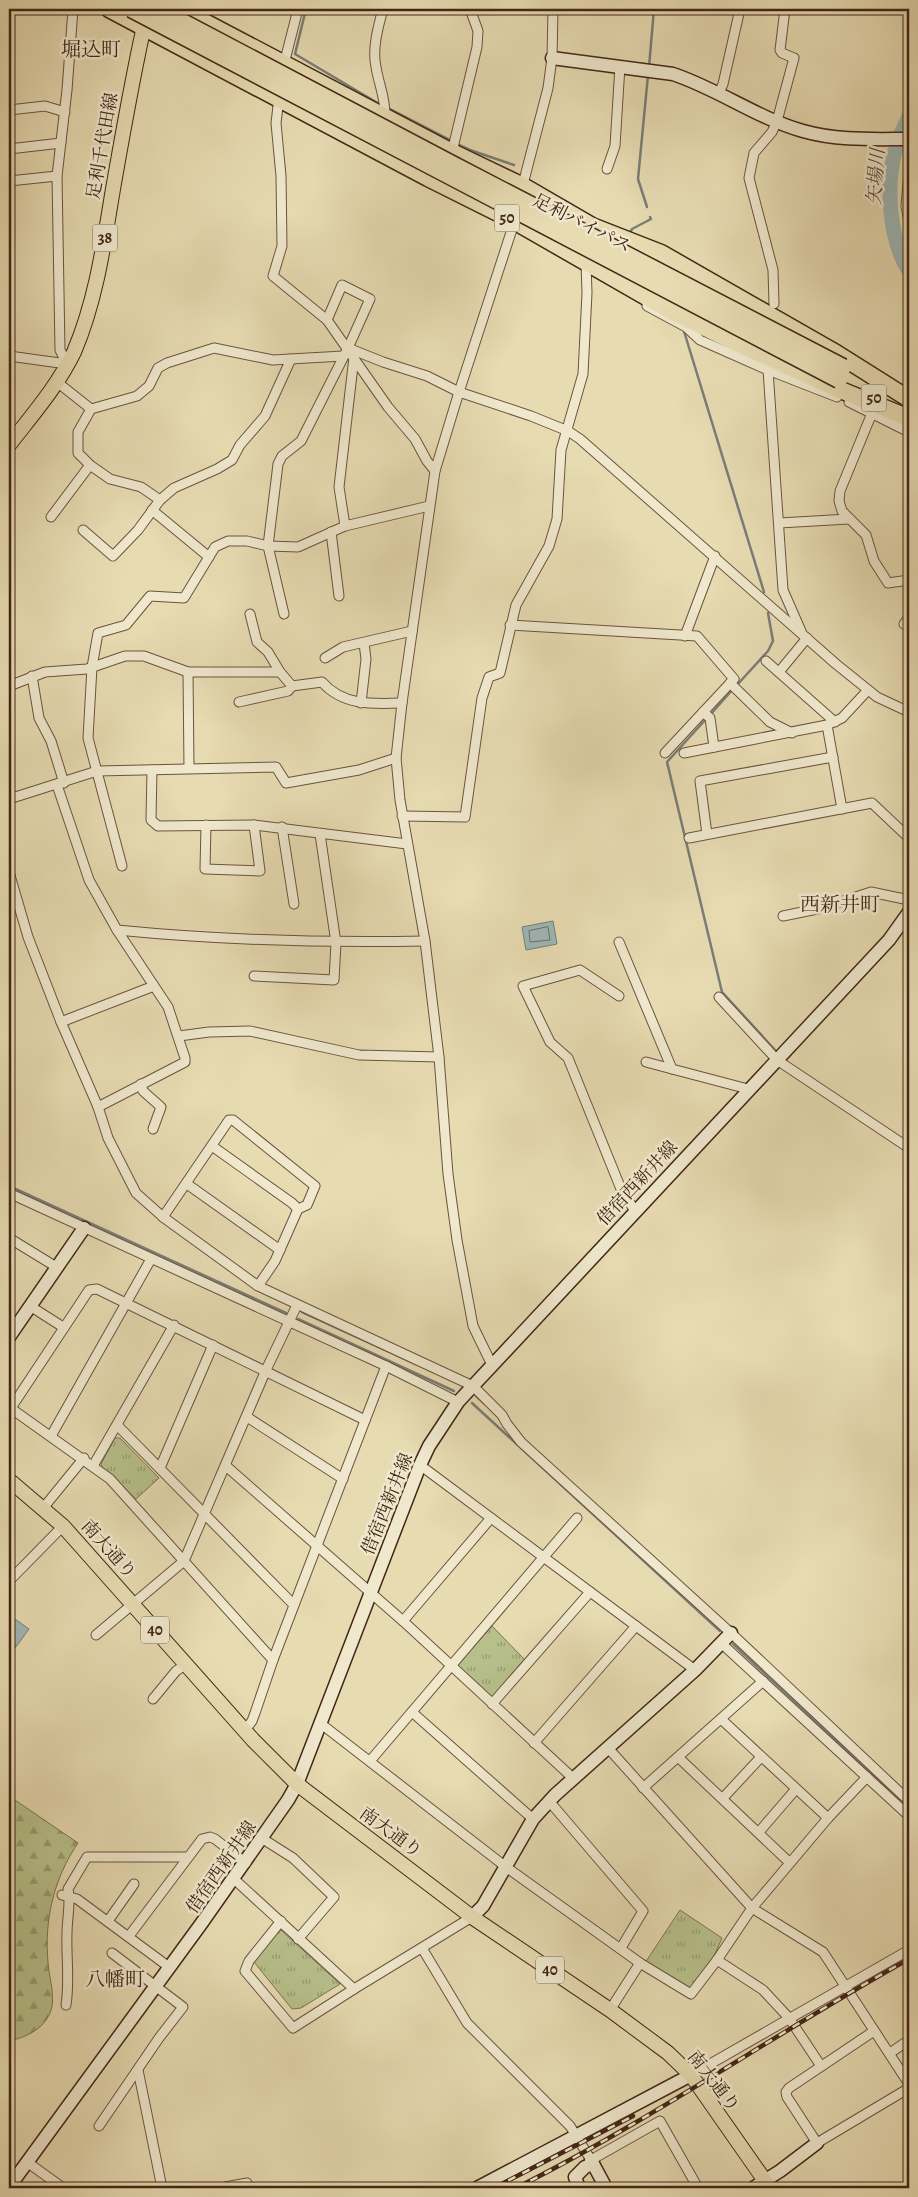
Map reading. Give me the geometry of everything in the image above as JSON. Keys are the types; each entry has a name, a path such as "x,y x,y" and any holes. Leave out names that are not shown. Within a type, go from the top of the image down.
{"highway":[{"name":"50","path":"109,9 436,183 514,221 620,283 738,344 831,386 909,417"},
{"name":"足利バイパス","path":"131,9 841,374 909,400"},
{"name":"足利バイパス","path":"158,9 841,374 909,417"},
{"name":"50","path":"180,9 385,118 523,186 592,226 661,253 836,353 909,400"}],"main road":[{"name":"足利千代田線","path":"9,445 57,382 67,364 86,317 102,256 128,97 147,9"},
{"path":"552,58 673,74 802,131 836,138 909,139"},
{"name":"借宿西新井線","path":"9,2187 246,1863 288,1800 297,1784 420,1465 458,1402 889,940 909,912"},
{"path":"9,1337 84,1228"},
{"name":"南大通り","path":"9,1480 44,1507 63,1526 244,1730 297,1784 472,1917 655,2042 691,2075 768,2185"},
{"path":"472,1917 483,1906 534,1819 549,1801 695,1670 731,1633"},
{"path":"477,2188 691,2075"},
{"path":"753,2188 768,2185 817,2142"},
{"path":"579,2188 575,2177 592,2162 606,2188"}],"street":[{"path":"67,364 60,350 58,176 65,112 72,9"},
{"path":"284,64 298,9"},
{"path":"383,9 375,53 375,66 386,102 385,118"},
{"path":"452,152 477,47 478,31 470,9"},
{"path":"492,1365 473,1326 457,1240 448,1174 439,1057 424,941 402,816 396,758 435,471 514,221 523,186 548,88 552,58 553,9"},
{"path":"719,93 723,84 740,9"},
{"path":"774,304 773,270 749,178 754,153 772,132 777,121 794,58 782,53 780,50 785,9"},
{"path":"607,169 615,146 620,66"},
{"path":"279,98 276,123 281,176 282,246 273,276 327,320 345,352 354,357 388,407 415,439 427,462 435,471"},
{"path":"9,110 45,106 65,112"},
{"path":"9,149 61,143"},
{"path":"909,171 906,206 909,221"},
{"path":"9,181 58,176"},
{"path":"402,816 465,817 482,698 489,677 500,673 516,605 549,546 557,519 562,450 583,374 587,293 586,263"},
{"path":"620,283 626,292 662,316 686,328 700,340 768,370 854,404 909,432"},
{"path":"284,614 268,546 278,464 282,456 301,441 370,300 342,285 327,320"},
{"path":"160,500 141,487 110,479 90,465 78,453 78,432 91,409 137,396 149,386 158,368 167,362 214,348 273,360 345,352 383,362 427,376 459,392 568,431 580,439 868,690 877,697 909,712"},
{"path":"9,356 67,364"},
{"path":"345,526 339,487 354,357"},
{"path":"83,530 113,556 138,530 160,500 174,488 217,469 232,460 240,445 265,416 291,359"},
{"path":"768,370 784,590 805,636"},
{"path":"57,382 91,409"},
{"path":"872,413 840,491 839,500 842,511 866,535 874,562 888,583 909,580"},
{"path":"51,517 90,465"},
{"path":"122,866 88,738 92,667 98,633 126,625 150,596 184,598 216,547 228,541 247,541 268,546 298,547 345,526 429,506"},
{"path":"152,510 210,557"},
{"path":"779,523 849,519"},
{"path":"331,532 338,596"},
{"path":"685,636 715,556"},
{"path":"250,614 257,642 268,652 280,672 292,686"},
{"path":"909,617 904,624 909,626"},
{"path":"510,625 697,636 734,679 665,753"},
{"path":"326,658 343,648 412,632"},
{"path":"779,672 805,636"},
{"path":"361,703 366,659 364,643"},
{"path":"9,686 45,672 92,667 125,656 134,655 144,656 188,672 280,672"},
{"path":"766,661 831,723 833,757 842,809"},
{"path":"188,672 189,768"},
{"path":"32,676 39,718 51,741 60,784 89,880 117,930 168,1007 185,1062 98,1107"},
{"path":"239,702 288,691 292,686 322,682 336,695 361,703 402,703"},
{"path":"730,683 770,722 792,733"},
{"path":"684,753 792,733 831,723 842,718 868,690"},
{"path":"703,712 710,718 714,747"},
{"path":"707,834 700,781 833,757"},
{"path":"9,799 98,771 276,767 286,783 359,770 396,758"},
{"path":"152,770 150,813 152,823 158,826 254,825 282,827 320,834 407,844"},
{"path":"689,838 872,803 909,838"},
{"path":"206,826 206,868 260,871 254,825"},
{"path":"282,827 294,904"},
{"path":"254,976 334,980 336,943 320,834"},
{"path":"9,872 28,937 61,1022 98,1107 108,1138 131,1185 146,1204 258,1286 473,1386 502,1415 521,1442 731,1633 909,1801"},
{"path":"783,916 822,908 871,892 909,900"},
{"path":"117,930 232,939 336,943 424,941"},
{"path":"619,942 672,1069"},
{"path":"619,996 580,970 523,986 550,1042 568,1058 621,1190 635,1211"},
{"path":"61,1022 154,986"},
{"path":"719,997 777,1060 909,1148"},
{"path":"178,1036 209,1032 250,1031 359,1055 439,1057"},
{"path":"646,1062 748,1089"},
{"path":"141,1084 143,1091 161,1107 153,1129"},
{"path":"163,1217 229,1120 233,1120 300,1176 314,1183 315,1186 308,1205 298,1209 275,1261 258,1286"},
{"path":"212,1146 298,1209"},
{"path":"186,1184 280,1250"},
{"path":"9,1194 386,1366 458,1402"},
{"path":"9,1238 58,1268"},
{"path":"51,1436 151,1259"},
{"path":"273,1660 110,1478 10,1407 88,1290 97,1289 365,1420"},
{"path":"96,1635 184,1561 266,1370 297,1305"},
{"path":"30,1306 63,1328"},
{"path":"93,1466 174,1325"},
{"path":"160,1468 213,1345"},
{"path":"244,1730 252,1722 273,1660 386,1366"},
{"path":"247,1417 343,1479"},
{"path":"117,1425 294,1605"},
{"path":"44,1507 84,1458"},
{"path":"420,1465 695,1670"},
{"path":"226,1466 403,1621 574,1780"},
{"path":"403,1621 491,1518"},
{"path":"370,1761 577,1518"},
{"path":"9,1581 63,1526"},
{"path":"492,1704 590,1592"},
{"path":"534,1743 636,1626"},
{"path":"721,1643 909,1816"},
{"path":"153,1699 176,1671 185,1664"},
{"path":"644,1788 763,1681"},
{"path":"412,1712 534,1819"},
{"path":"721,1719 828,1818"},
{"path":"320,1723 506,1867 640,1963 691,1994 717,1960 752,1908 828,1818 867,1777"},
{"path":"608,1748 752,1908 823,1952 890,2053 909,2086 817,2142 786,2092 789,2088 874,2031"},
{"path":"723,1798 761,1757"},
{"path":"679,1758 790,1863"},
{"path":"759,1832 796,1789"},
{"path":"549,1801 643,1911 621,1948"},
{"path":"129,1936 187,1856 202,1839 210,1837 246,1863"},
{"path":"263,1839 293,1858 334,1897 298,1938"},
{"path":"66,2004 69,1984 66,1896 68,1889 87,1857 187,1856"},
{"path":"234,1879 354,1989"},
{"path":"108,1921 134,1884"},
{"path":"66,1896 76,1898 129,1936 169,1968"},
{"path":"281,1921 249,1961 245,1971 293,2028 472,1917"},
{"path":"422,1948 467,2023 577,2135 592,2162 660,2121 698,2188"},
{"path":"691,2075 909,1950"},
{"path":"99,2126 159,2038 183,2007 112,1953"},
{"path":"717,1960 763,1990 789,2018 821,2066"},
{"path":"610,2010 640,1963"},
{"path":"890,2053 909,2040"},
{"path":"138,2070 162,2188"},
{"path":"27,2162 63,2188"},
{"path":"220,2188 247,2183 248,2188"}],"green space":[{"path":"115,1438 120,1438 159,1478 136,1499 103,1469 101,1464"},
{"path":"492,1626 525,1660 492,1699 456,1666"},
{"path":"9,1796 78,1843 63,1870 52,1900 49,1915 47,1946 52,2003 49,2015 37,2029 21,2038 9,2041"},
{"path":"680,1910 722,1938 714,1956 690,1990 645,1963"},
{"path":"281,1930 340,1984 301,2008 292,2009 254,1962 276,1932"}],"water":[{"path":"553,921 557,944 526,950 522,927"},
{"path":"12,1617 29,1629 10,1655 9,1622"}],"waterway":[{"path":"306,9 295,54 381,105"},
{"path":"649,67 654,9"},
{"path":"647,207 638,179 648,75"},
{"path":"388,108 452,141"},
{"name":"矢場川","path":"909,116 897,144 890,194 893,228 902,258 909,271"},
{"path":"457,144 514,165"},
{"path":"629,234 632,229 651,219 650,217"},
{"path":"683,328 764,592"},
{"path":"737,685 768,651 773,641 768,613"},
{"path":"710,715 733,689"},
{"path":"706,719 667,762 722,992 775,1050"},
{"path":"9,1186 286,1313"},
{"path":"302,1312 416,1364"},
{"path":"298,1319 454,1391"},
{"path":"476,1396 485,1404"},
{"path":"472,1403 720,1631"},
{"path":"733,1644 909,1809"}],"railway":[{"path":"516,2188 616,2134 909,1959"},
{"path":"494,2188 633,2116"}],"district":[{"name":"堀込町","path":"91,49"},
{"name":"西新井町","path":"840,904"},
{"name":"八幡町","path":"115,1979"}]}
